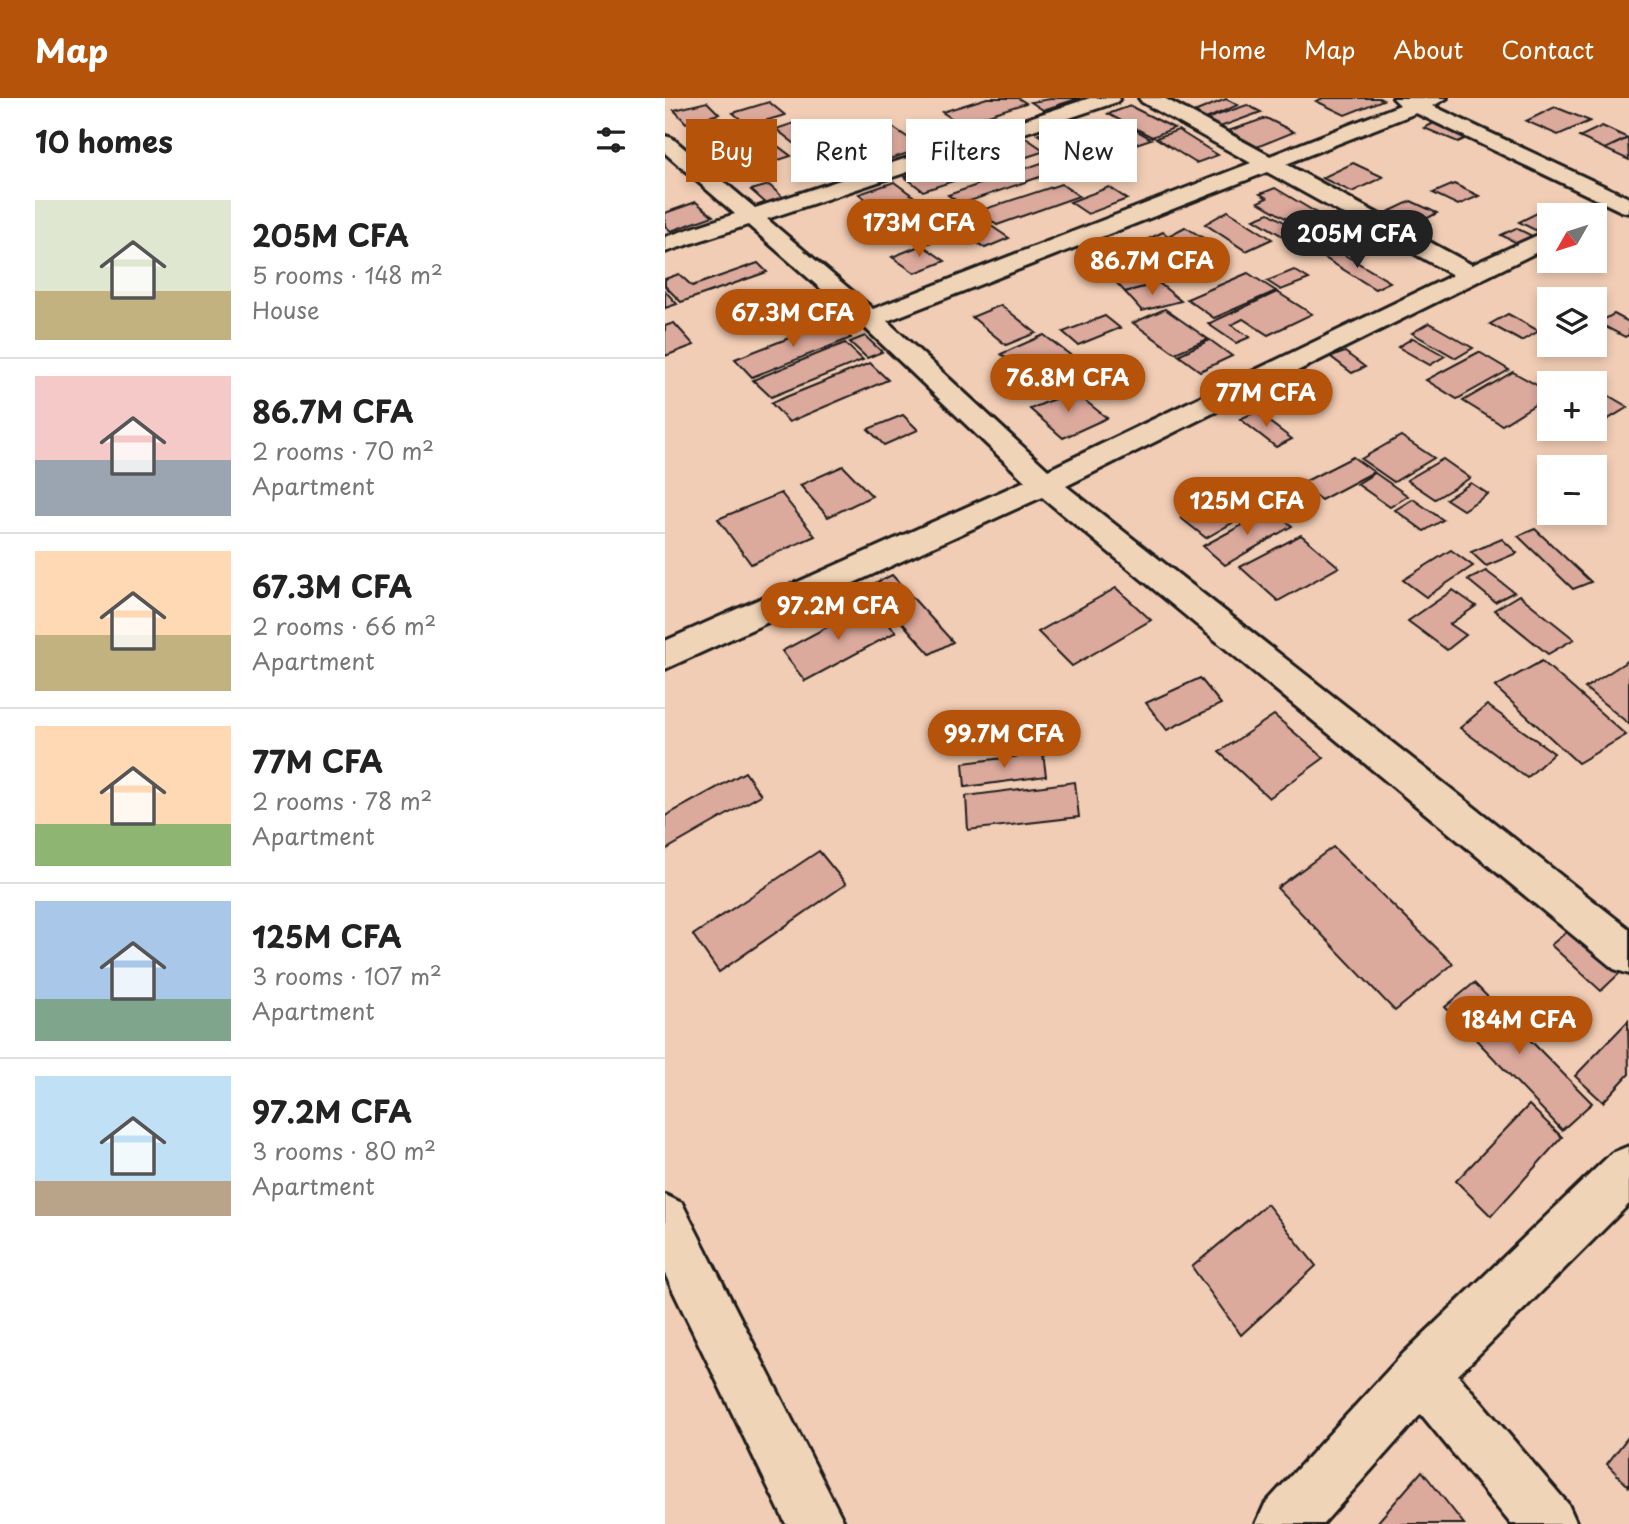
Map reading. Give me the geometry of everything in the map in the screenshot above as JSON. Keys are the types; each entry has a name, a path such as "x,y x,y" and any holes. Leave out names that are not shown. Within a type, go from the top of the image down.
{"street":[{"path":"665,245 1110,98"},
{"path":"1149,98 1473,276"},
{"path":"870,319 1272,164 1418,101 1626,201"},
{"path":"665,142 870,319 1045,484 1629,955"},
{"path":"1607,209 1626,201"},
{"path":"665,656 1045,484 1537,243"},
{"path":"1285,1524 1422,1373 1629,1170"},
{"path":"665,1220 816,1524"},
{"path":"1422,1373 1548,1524"}],"building":[{"path":"987,98 1018,98 1026,103 976,119 952,119 942,112"},
{"path":"1080,98 1043,110 1031,102"},
{"path":"1323,98 1383,100 1345,115 1316,101"},
{"path":"1226,99 1238,105 1206,119 1194,112"},
{"path":"707,102 719,114 701,119 686,119 686,123 674,110"},
{"path":"769,102 785,115 771,119 740,119 733,113"},
{"path":"1247,105 1261,112 1220,127 1206,119"},
{"path":"1130,106 1174,128 1152,137 1137,129 1137,119 1118,119 1108,114"},
{"path":"1555,107 1590,121 1558,135 1526,121"},
{"path":"1266,118 1294,132 1257,147 1228,131"},
{"path":"1434,123 1469,137 1458,142 1424,128"},
{"path":"791,124 791,141 777,130"},
{"path":"1602,126 1628,138 1605,149 1579,137"},
{"path":"892,127 906,136 906,154 892,158"},
{"path":"1178,130 1218,155 1196,163 1156,138"},
{"path":"1137,131 1151,139 1137,144"},
{"path":"1025,138 1039,147 1039,153 1025,158"},
{"path":"1628,138 1629,160 1605,149"},
{"path":"777,146 791,156 777,161"},
{"path":"1353,163 1383,177 1352,192 1322,178"},
{"path":"1039,164 1039,177 961,204 948,195 986,182 1025,182 1025,169"},
{"path":"894,182 936,213 901,226 859,194"},
{"path":"911,182 950,182 923,191"},
{"path":"1061,184 1079,196 997,225 979,211"},
{"path":"1454,184 1479,196 1458,205 1433,193"},
{"path":"769,185 786,200 768,205 751,190"},
{"path":"1109,187 1127,199 1088,214 1070,202"},
{"path":"1275,188 1322,216 1299,226 1258,202 1267,198 1260,194"},
{"path":"1411,201 1437,213 1417,224 1390,211"},
{"path":"696,202 713,216 671,231 665,226 665,213"},
{"path":"963,207 1009,238 985,248 939,216"},
{"path":"1228,211 1272,239 1246,251 1205,224"},
{"path":"1269,213 1316,241 1301,247 1254,219"},
{"path":"1537,213 1537,231 1519,222"},
{"path":"928,217 952,234 928,243 905,226"},
{"path":"1185,227 1220,248 1202,257 1168,236"},
{"path":"1516,228 1537,239 1523,246 1501,235"},
{"path":"1163,232 1193,253 1174,261 1142,242"},
{"path":"922,245 945,261 915,273 892,257"},
{"path":"1338,251 1390,282 1375,289 1323,257"},
{"path":"1193,253 1217,265 1195,274 1174,261"},
{"path":"758,263 767,272 681,302 665,286 665,279 679,274 692,286"},
{"path":"1140,265 1159,283 1125,292 1110,276"},
{"path":"1294,270 1309,279 1281,290 1267,281"},
{"path":"1248,273 1276,291 1214,318 1187,299"},
{"path":"1159,283 1181,301 1142,311 1125,292"},
{"path":"665,291 677,304 665,308"},
{"path":"1277,292 1312,314 1268,335 1243,319 1231,325 1250,337 1236,343 1208,324"},
{"path":"1001,305 1036,333 1006,345 972,317"},
{"path":"1165,309 1208,339 1175,353 1133,323"},
{"path":"1508,314 1537,332 1521,341 1490,324"},
{"path":"1614,314 1629,322 1629,335 1625,337 1607,328 1607,318"},
{"path":"1105,316 1120,328 1078,345 1063,332"},
{"path":"833,321 851,338 752,377 735,359"},
{"path":"674,323 694,345 665,356 665,326"},
{"path":"1429,323 1473,348 1456,358 1412,333"},
{"path":"1044,335 1073,357 1029,377 1001,354"},
{"path":"865,336 882,352 867,358 850,342"},
{"path":"1413,338 1445,356 1430,365 1398,347"},
{"path":"1210,340 1232,356 1200,371 1178,355"},
{"path":"845,343 863,360 771,397 753,380"},
{"path":"1345,352 1365,367 1352,373 1331,357"},
{"path":"1479,352 1509,370 1457,399 1426,380"},
{"path":"870,363 888,380 789,422 771,403"},
{"path":"1513,372 1537,385 1537,403 1502,425 1463,401"},
{"path":"1073,391 1107,418 1063,438 1030,409"},
{"path":"1607,395 1628,407 1607,420"},
{"path":"1256,412 1292,439 1276,447 1240,419"},
{"path":"903,415 918,430 884,445 868,429"},
{"path":"1401,436 1434,458 1394,482 1361,459"},
{"path":"1353,457 1374,472 1321,500 1300,484"},
{"path":"1443,459 1470,478 1435,499 1407,480"},
{"path":"843,466 872,496 828,517 800,485"},
{"path":"1375,473 1408,496 1390,507 1357,484"},
{"path":"1471,483 1488,494 1463,510 1446,499"},
{"path":"1242,484 1267,503 1206,538 1181,518"},
{"path":"781,493 815,536 751,564 718,519"},
{"path":"1413,499 1443,520 1424,531 1395,510"},
{"path":"1270,510 1292,526 1225,565 1203,546"},
{"path":"1535,529 1591,582 1573,589 1518,536"},
{"path":"1301,535 1339,567 1278,601 1240,567"},
{"path":"1502,539 1517,553 1486,566 1471,552"},
{"path":"1451,550 1473,566 1426,597 1403,580"},
{"path":"1486,571 1514,592 1495,602 1468,580"},
{"path":"892,575 953,642 930,654 869,586"},
{"path":"1116,588 1151,620 1072,666 1038,632"},
{"path":"1453,590 1476,606 1450,624 1466,635 1447,650 1408,621"},
{"path":"1519,595 1574,639 1548,654 1494,610"},
{"path":"870,604 896,632 805,681 782,651"},
{"path":"1629,660 1629,724 1585,688"},
{"path":"1542,661 1626,735 1578,763 1495,687"},
{"path":"1200,678 1221,704 1167,730 1146,703"},
{"path":"1487,705 1554,753 1527,778 1460,728"},
{"path":"1274,715 1324,758 1269,798 1219,752"},
{"path":"1043,753 1046,776 965,787 963,763"},
{"path":"745,772 761,795 665,850 665,816"},
{"path":"1075,782 1079,817 968,830 966,796"},
{"path":"1333,847 1453,964 1395,1011 1277,888"},
{"path":"819,851 846,884 719,972 693,935"},
{"path":"1576,924 1625,968 1601,991 1551,945"},
{"path":"1474,983 1592,1103 1562,1130 1445,1007"},
{"path":"1628,1021 1629,1074 1603,1102 1575,1076"},
{"path":"1529,1105 1562,1137 1491,1216 1456,1181"},
{"path":"1267,1204 1316,1266 1241,1335 1192,1267"},
{"path":"1629,1436 1629,1487 1607,1464"},
{"path":"1422,1471 1464,1524 1376,1524"}]}
